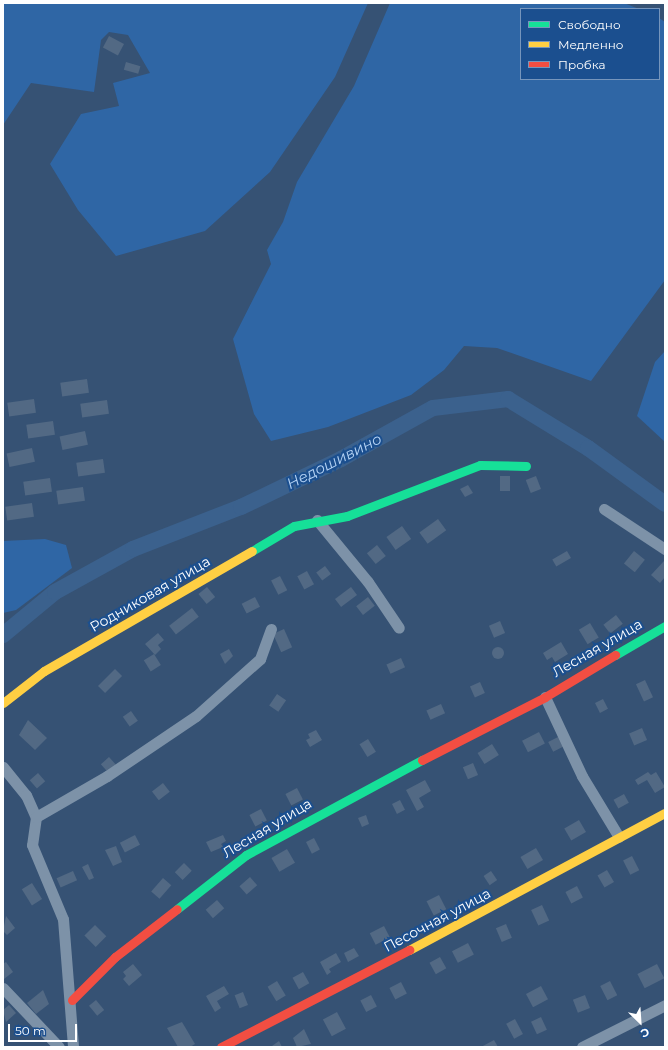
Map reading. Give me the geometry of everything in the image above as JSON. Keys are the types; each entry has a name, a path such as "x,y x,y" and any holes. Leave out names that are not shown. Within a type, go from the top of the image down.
{"street":[{"name":"Родниковая улица","path":"3,703 44,671 112,634 294,526 317,520 347,516 480,465 526,466"},
{"path":"604,510 665,549"},
{"path":"317,520 368,582 399,628"},
{"name":"Лесная улица","path":"72,1000 115,957 246,855 394,773 544,697 665,626"},
{"path":"36,817 107,776 196,716 260,659 271,629"},
{"name":"Лесная улица","path":"544,697 582,776 619,837"},
{"path":"3,766 26,795 36,817 32,845 62,919 72,1000 70,1020 74,1047"},
{"name":"Песочная улица","path":"221,1047 307,1005 665,813"},
{"path":"3,988 59,1047"},
{"path":"582,1047 665,1006"}],"shaded area":[{"path":"3,3 368,3 335,77 270,172 205,231 116,256 78,210 50,164 81,114 119,106 113,83 150,73 128,35 109,32 101,40 94,92 31,83 3,125"},
{"path":"390,3 624,3 636,8 520,8 520,80 660,80 660,19 665,22 665,280 591,381 497,348 464,346 444,370 411,395 328,427 271,441 254,414 233,339 271,264 267,250 283,222 297,182 354,86"},
{"path":"665,351 665,442 637,416 655,362"},
{"path":"45,539 66,545 72,568 16,610 3,613 3,541"}],"building":[{"path":"109,36 124,44 118,55 103,47"},
{"path":"126,62 140,66 138,74 124,70"},
{"path":"87,379 89,393 62,397 60,383"},
{"path":"34,399 36,413 9,417 7,403"},
{"path":"107,400 109,414 82,418 80,404"},
{"path":"53,421 55,435 28,439 26,425"},
{"path":"85,431 88,445 62,450 60,436"},
{"path":"32,448 35,462 9,467 7,453"},
{"path":"103,459 105,473 78,477 76,463"},
{"path":"500,476 510,476 510,491 500,491"},
{"path":"536,476 541,489 531,493 526,480"},
{"path":"50,478 52,492 25,496 23,482"},
{"path":"468,485 473,493 465,497 460,489"},
{"path":"83,487 85,501 58,505 56,491"},
{"path":"32,503 34,517 7,521 5,507"},
{"path":"438,519 446,530 428,544 419,533"},
{"path":"402,526 411,539 396,550 386,537"},
{"path":"377,545 386,556 376,564 367,553"},
{"path":"567,551 571,558 556,566 552,560"},
{"path":"634,551 645,560 635,572 624,563"},
{"path":"664,561 665,577 660,583 651,575"},
{"path":"325,566 331,574 322,581 316,573"},
{"path":"307,571 314,584 304,589 297,576"},
{"path":"280,576 287,590 278,595 271,581"},
{"path":"207,587 215,597 207,604 198,594"},
{"path":"351,587 357,595 341,607 335,599"},
{"path":"255,597 260,607 247,614 242,604"},
{"path":"368,597 375,606 363,615 356,606"},
{"path":"192,608 199,617 176,635 169,626"},
{"path":"616,615 623,624 610,634 603,625"},
{"path":"500,621 505,633 494,638 489,626"},
{"path":"590,623 599,638 588,644 579,630"},
{"path":"284,629 292,647 281,652 273,634"},
{"path":"158,633 164,640 158,645 161,649 155,655 145,644"},
{"path":"561,642 568,654 555,662 552,657 547,660 543,653"},
{"path":"500,647 503,648 503,658 496,659 493,658 492,651 493,648"},
{"path":"229,649 233,656 225,664 220,654"},
{"path":"154,654 161,665 151,671 144,660"},
{"path":"401,658 405,667 390,674 386,665"},
{"path":"115,669 122,676 105,693 98,686"},
{"path":"645,680 653,697 644,701 636,684"},
{"path":"480,682 485,693 475,697 470,686"},
{"path":"277,694 286,700 278,712 269,706"},
{"path":"603,699 608,709 600,713 595,703"},
{"path":"441,704 445,713 430,720 426,711"},
{"path":"131,711 138,721 130,727 123,717"},
{"path":"28,720 47,738 35,750 19,735"},
{"path":"642,728 647,740 634,745 629,733"},
{"path":"316,730 322,740 310,747 306,740 310,738 308,734"},
{"path":"539,732 545,744 528,752 522,741"},
{"path":"558,737 563,747 553,752 548,742"},
{"path":"368,739 376,752 367,757 360,744"},
{"path":"492,744 499,755 484,764 478,753"},
{"path":"109,757 118,767 110,774 101,764"},
{"path":"473,763 478,775 468,779 463,767"},
{"path":"648,772 651,775 656,772 665,787 655,793 647,780 638,785 635,780"},
{"path":"38,773 45,781 37,789 30,780"},
{"path":"425,780 431,791 419,798 424,807 417,811 406,790"},
{"path":"163,783 170,792 159,800 152,792"},
{"path":"297,788 303,800 291,805 285,794"},
{"path":"624,794 629,803 618,809 614,800"},
{"path":"400,800 405,810 397,814 392,804"},
{"path":"261,809 267,821 255,826 249,815"},
{"path":"366,815 369,824 362,827 358,818"},
{"path":"579,820 586,832 571,841 564,828"},
{"path":"135,835 140,845 125,853 120,843"},
{"path":"223,835 226,841 221,844 223,847 211,852 206,842"},
{"path":"314,838 320,850 312,854 306,842"},
{"path":"116,846 122,862 113,866 105,850"},
{"path":"536,848 543,860 527,869 520,857"},
{"path":"287,849 295,863 279,872 271,858"},
{"path":"632,856 639,870 630,875 623,861"},
{"path":"184,863 192,871 183,880 175,872"},
{"path":"88,864 94,878 89,880 82,867"},
{"path":"607,870 614,882 604,888 597,876"},
{"path":"73,871 77,880 61,887 57,878"},
{"path":"491,871 497,880 490,885 484,876"},
{"path":"250,877 257,885 247,894 239,886"},
{"path":"163,878 171,885 159,899 151,892"},
{"path":"32,883 42,899 32,905 22,889"},
{"path":"577,886 583,898 571,903 565,892"},
{"path":"439,895 446,909 434,916 427,901"},
{"path":"217,900 224,908 213,918 206,910"},
{"path":"542,905 549,920 538,925 531,910"},
{"path":"6,916 15,928 7,935 3,931"},
{"path":"506,924 512,938 502,942 496,928"},
{"path":"95,925 106,936 96,947 84,936"},
{"path":"384,926 390,938 376,945 370,933"},
{"path":"468,943 474,955 458,963 452,951"},
{"path":"354,948 359,956 348,962 344,953"},
{"path":"336,953 341,962 329,969 331,972 327,975 320,962"},
{"path":"440,957 446,968 436,974 430,963"},
{"path":"6,962 13,972 4,979 3,964"},
{"path":"133,964 142,975 129,986 123,979 126,976 123,972"},
{"path":"657,964 664,978 645,988 637,974"},
{"path":"303,972 309,983 299,989 293,978"},
{"path":"277,981 286,996 276,1001 268,987"},
{"path":"610,981 617,995 607,1000 600,986"},
{"path":"401,982 407,994 395,999 389,988"},
{"path":"224,986 229,994 217,1001 221,1008 215,1012 206,996"},
{"path":"541,986 548,999 533,1007 526,994"},
{"path":"43,990 49,1004 36,1014 27,1003"},
{"path":"243,992 248,1005 240,1008 235,995"},
{"path":"371,995 377,1007 366,1012 360,1000"},
{"path":"585,995 590,1008 578,1013 573,1000"},
{"path":"96,1000 104,1010 97,1016 89,1006"},
{"path":"9,1005 16,1013 6,1022 3,1010"},
{"path":"337,1012 346,1029 332,1036 323,1020"},
{"path":"541,1017 547,1030 537,1034 531,1022"},
{"path":"515,1019 523,1034 514,1039 506,1024"},
{"path":"182,1022 195,1044 190,1047 178,1047 167,1028"},
{"path":"304,1029 311,1044 297,1047 293,1038"},
{"path":"494,1040 498,1047 481,1047"},
{"path":"279,1041 282,1047 272,1047 272,1046"}],"waterway":[{"name":"Недошивино","path":"3,635 55,592 133,549 241,507 341,459 433,408 508,399 588,448 665,504"}],"traffic: fast":[{"path":"252,551 294,526 347,516 480,465 526,466"},
{"path":"615,655 665,626"},
{"path":"177,909 246,855 422,760"}],"traffic: slow":[{"path":"3,703 44,671 252,551"},
{"path":"409,950 665,813"}],"traffic: jam":[{"path":"422,760 545,697 615,655"},
{"path":"72,1000 115,957 177,909"},
{"path":"221,1047 409,950"}]}
